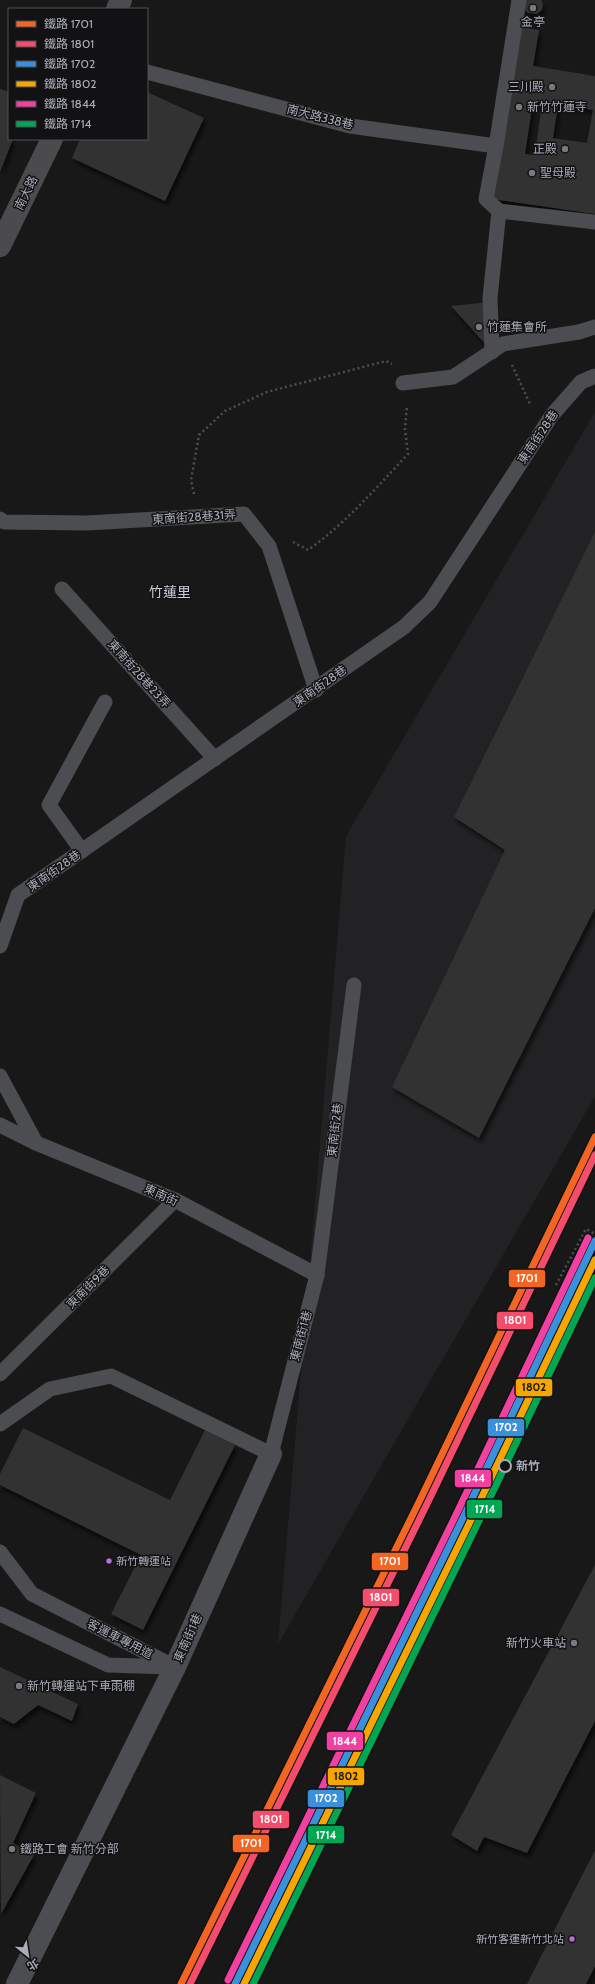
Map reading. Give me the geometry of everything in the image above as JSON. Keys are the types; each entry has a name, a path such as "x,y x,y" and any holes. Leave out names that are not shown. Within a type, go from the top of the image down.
{"main road":[{"name":"南大路","path":"0,246 52,140"}],"street":[{"name":"東南街1巷","path":"17,1984 175,1667 271,1454"}],"lane":[{"path":"519,0 486,199 499,211 595,222"},
{"name":"南大路338巷","path":"148,72 350,126 496,146"},
{"path":"497,348 490,298 499,211"},
{"path":"407,383 454,377 497,348 579,332 595,327"},
{"name":"東南街28巷","path":"0,946 18,895 316,690 404,627 430,602 552,415 581,382 595,376"},
{"name":"東南街28巷31弄","path":"0,519 4,522 87,523 244,514 269,546 316,690"},
{"name":"東南街28巷23弄","path":"62,589 215,759"},
{"path":"82,851 49,805 105,702"},
{"name":"東南街2巷","path":"317,1275 354,986"},
{"path":"0,1076 36,1143"},
{"name":"東南街","path":"0,1125 36,1143 175,1200 317,1275"},
{"name":"東南街9巷","path":"0,1374 175,1200"},
{"name":"東南街1巷","path":"271,1454 317,1275"},
{"path":"0,1424 50,1389 111,1376 271,1454"},
{"name":"客運車專用道","path":"0,1552 32,1594 175,1667"},
{"name":"客運車專用道","path":"0,1614 108,1665 175,1667"}],"path":[{"path":"497,348 542,430"},
{"path":"199,517 191,480 199,435 225,411 267,392 386,361 394,365 407,383 405,429 408,454 362,504 314,546 308,550 290,540"},
{"path":"556,1285 586,1229 595,1234"}],"shaded area":[{"path":"595,412 595,1096 278,1644 346,836"}],"building":[{"name":"金亭","path":"526,0 541,0 543,4 542,10 537,14 528,13 524,9"},
{"name":"新竹竹蓮寺","path":"519,27 539,30 533,66 595,76 595,214 492,199","holes":["533,101 542,102 535,155 525,154","558,105 593,110 587,143 553,138"]},
{"path":"0,89 8,92 8,140 13,140 0,172"},
{"path":"148,92 204,118 165,201 72,158 80,140 148,140"},
{"name":"竹蓮集會所","path":"490,302 488,347 451,306"},
{"path":"595,532 595,908 479,1138 392,1087 505,850 454,817"},
{"name":"新竹轉運站","path":"23,1428 170,1500 205,1430 235,1445 143,1630 111,1614 141,1555 0,1485 0,1474"},
{"name":"新竹火車站","path":"595,1565 595,1721 527,1853 484,1837 477,1851 451,1835"},
{"name":"新竹轉運站下車雨棚","path":"0,1667 78,1704 72,1721 38,1705 14,1724 0,1717"},
{"name":"鐵路工會 新竹分部","path":"0,1775 36,1793 13,1843 34,1855 1,1914"},
{"name":"新竹客運新竹北站","path":"595,1850 595,1966 586,1984 527,1984"}],"rail line":[{"name":"1701","path":"181,1984 420,1500 595,1137"},
{"name":"1801","path":"190,1984 427,1504 595,1155"},
{"name":"1844","path":"228,1980 454,1519 588,1238"},
{"name":"1702","path":"235,1984 461,1522 595,1241"},
{"name":"1802","path":"244,1984 468,1526 595,1260"},
{"name":"1714","path":"253,1984 475,1529 595,1278"}],"place":[{"name":"金亭","path":"533,8"},
{"name":"三川殿","path":"552,87"},
{"name":"新竹竹蓮寺","path":"519,107"},
{"name":"正殿","path":"565,149"},
{"name":"聖母殿","path":"532,173"},
{"name":"竹蓮集會所","path":"479,327"},
{"name":"新竹","path":"505,1466"},
{"name":"新竹轉運站","path":"109,1561"},
{"name":"新竹火車站","path":"574,1643"},
{"name":"新竹轉運站下車雨棚","path":"19,1686"},
{"name":"鐵路工會 新竹分部","path":"12,1849"},
{"name":"新竹客運新竹北站","path":"572,1939"}],"district":[{"name":"竹蓮里","path":"170,592"}]}
